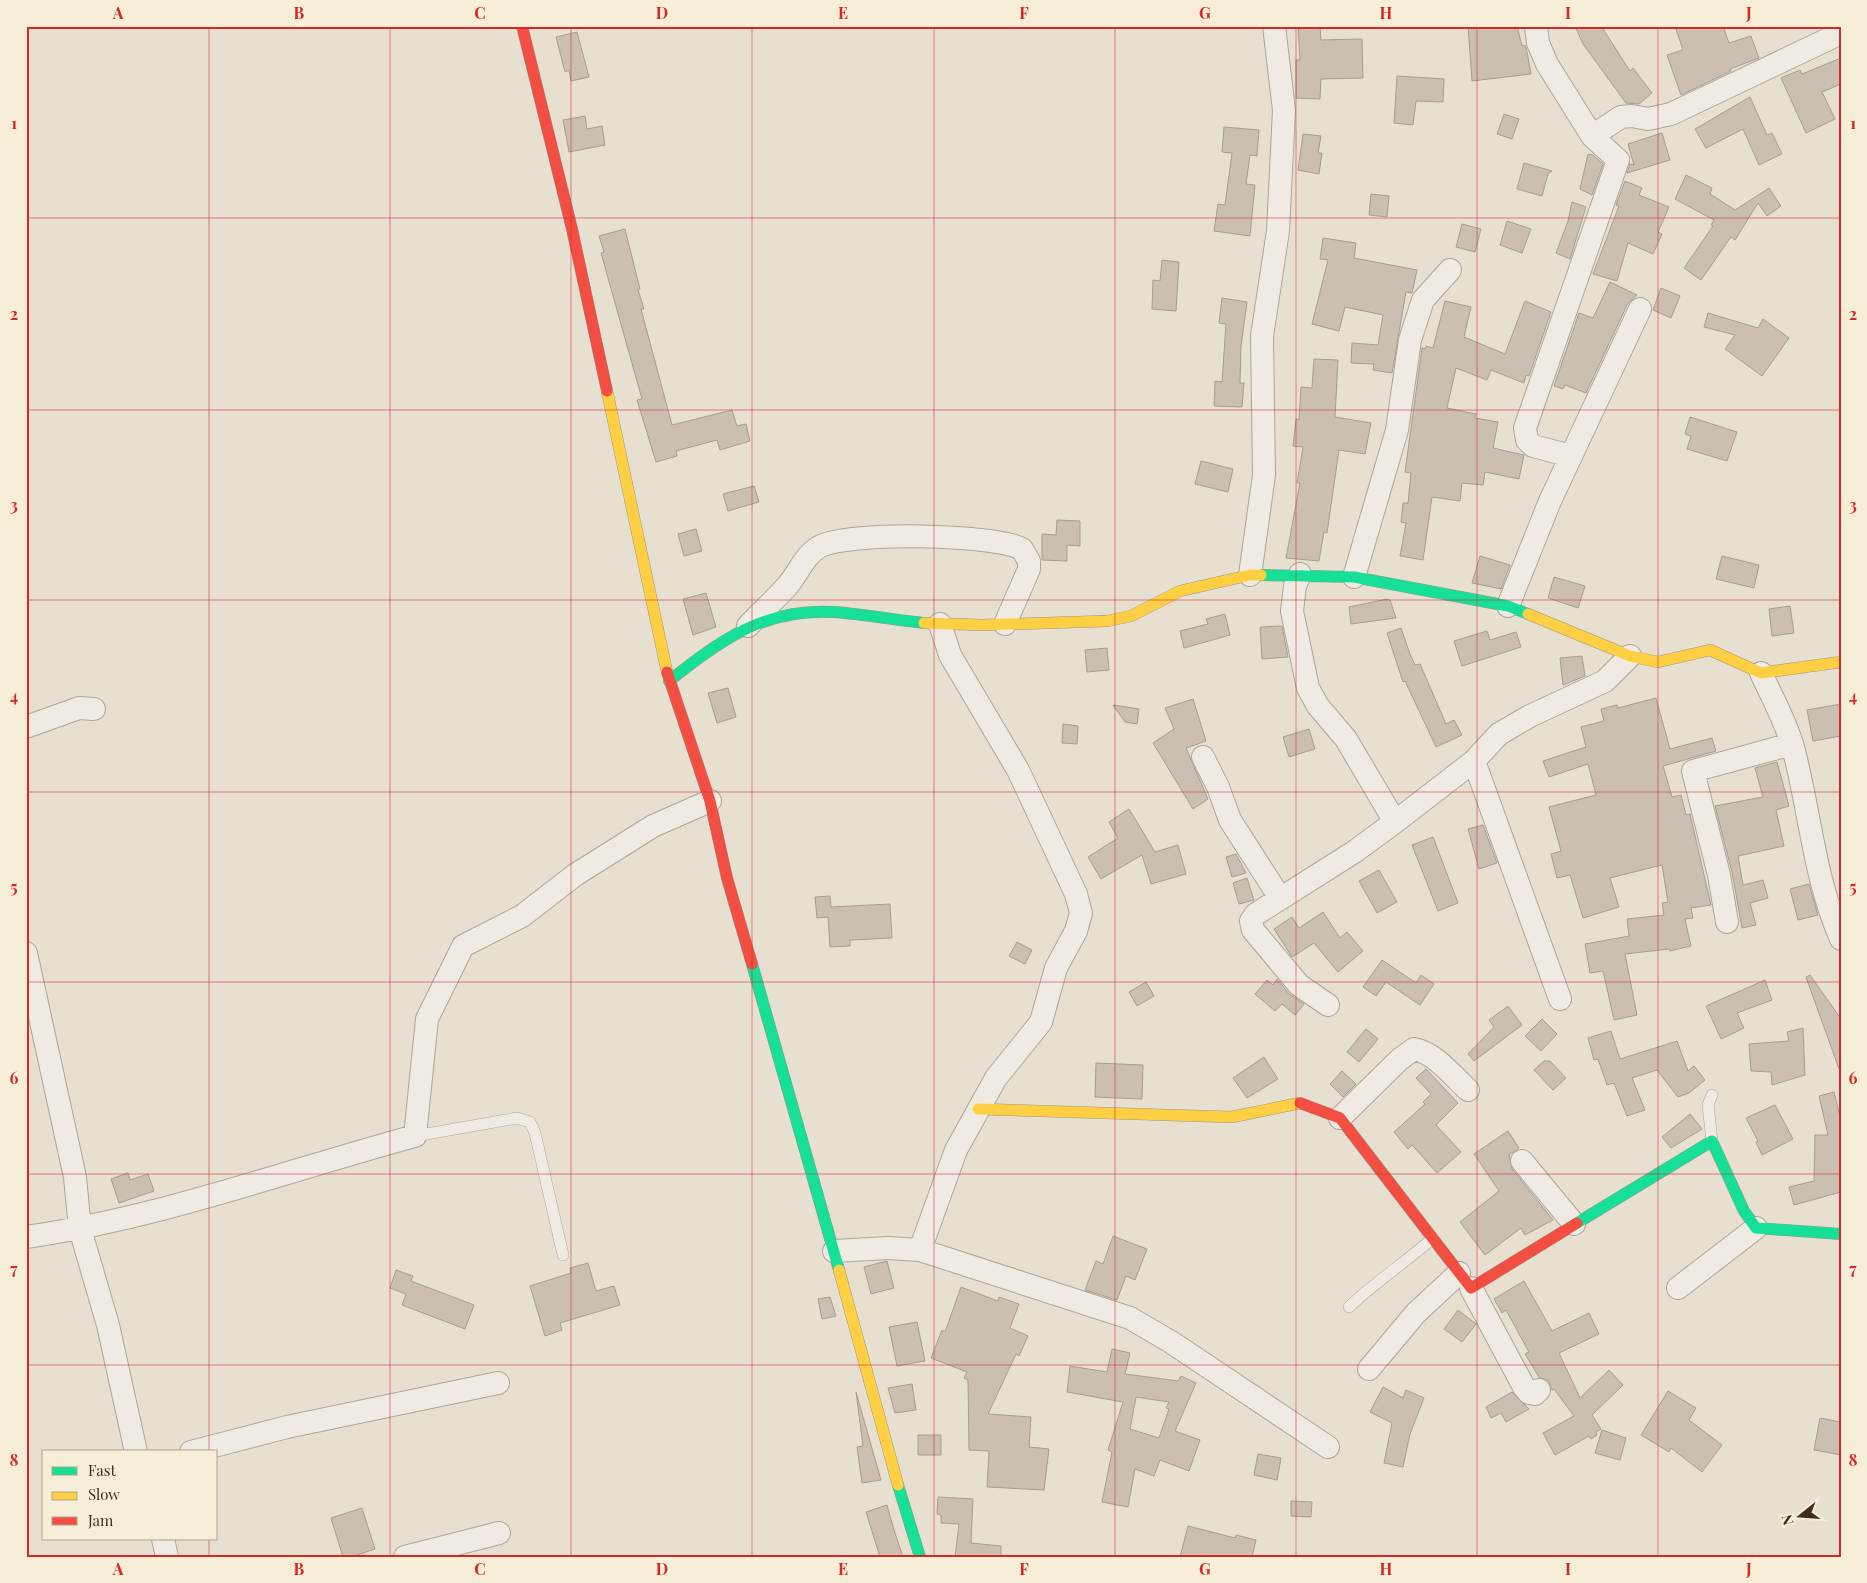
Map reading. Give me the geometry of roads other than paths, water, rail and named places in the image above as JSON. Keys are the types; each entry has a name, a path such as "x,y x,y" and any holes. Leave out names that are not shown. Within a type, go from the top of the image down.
{"street":[{"path":"522,26 572,229 669,681 710,801 730,887 834,1251 909,1525 920,1557"},
{"path":"1250,575 1264,474 1262,336 1278,231 1284,120 1274,26"},
{"path":"1536,26 1538,43 1547,64 1592,136 1618,160 1616,172 1525,428 1527,440 1534,446 1570,456"},
{"path":"1592,136 1621,117 1632,116 1648,119 1671,114 1841,33"},
{"path":"1354,577 1397,430 1410,340 1423,300 1450,270"},
{"path":"1508,606 1526,557 1570,456 1640,308"},
{"path":"746,628 790,584 800,565 820,547 848,538 879,537 961,539 1003,543 1022,550 1029,560 1029,569 1005,624"},
{"path":"669,681 707,651 746,628 768,619 783,616 837,612 940,624 1005,624 1121,619 1180,591 1250,575 1300,574 1354,577 1508,606 1630,656 1658,662 1710,650 1761,673 1841,662"},
{"path":"1300,574 1295,586 1292,611 1308,688 1318,706 1346,738 1395,822"},
{"path":"920,1250 956,1150 996,1078 1041,1022 1056,968 1076,931 1081,913 1076,894 1018,770 950,655 940,624"},
{"path":"1328,1005 1299,985 1253,930 1251,921 1256,914 1354,852 1395,822 1474,761 1499,734 1530,716 1605,681 1630,656"},
{"path":"1761,673 1792,744 1809,816 1820,878 1841,940"},
{"path":"26,727 78,708 94,709"},
{"path":"1727,922 1719,875 1693,771 1792,744"},
{"path":"1202,757 1218,787 1230,820 1280,898"},
{"path":"1474,761 1560,999"},
{"path":"26,1237 80,1229 188,1202 317,1162 414,1136 427,1019 463,946 522,916 575,875 653,826 710,801"},
{"path":"26,952 75,1177 80,1229 108,1325 136,1450"},
{"path":"1340,1118 1400,1059 1414,1050 1424,1051 1434,1058 1468,1090"},
{"path":"978,1109 1232,1117 1301,1103 1340,1118 1465,1280 1524,1388 1529,1393 1535,1394 1539,1390"},
{"path":"1369,1369 1416,1313 1465,1280 1574,1224 1712,1141 1744,1211 1756,1228"},
{"path":"1522,1161 1574,1224"},
{"path":"1678,1288 1756,1228 1841,1234"},
{"path":"834,1251 888,1248 920,1250 1130,1318 1171,1342 1328,1447"},
{"path":"199,1450 287,1427 498,1383"},
{"path":"405,1557 499,1534"},
{"path":"163,1540 168,1557"}],"lane":[{"path":"1712,1095 1708,1105 1712,1141"},
{"path":"414,1136 516,1118 530,1122 535,1133 563,1255"},
{"path":"1349,1307 1369,1288 1403,1265 1433,1238"}]}
